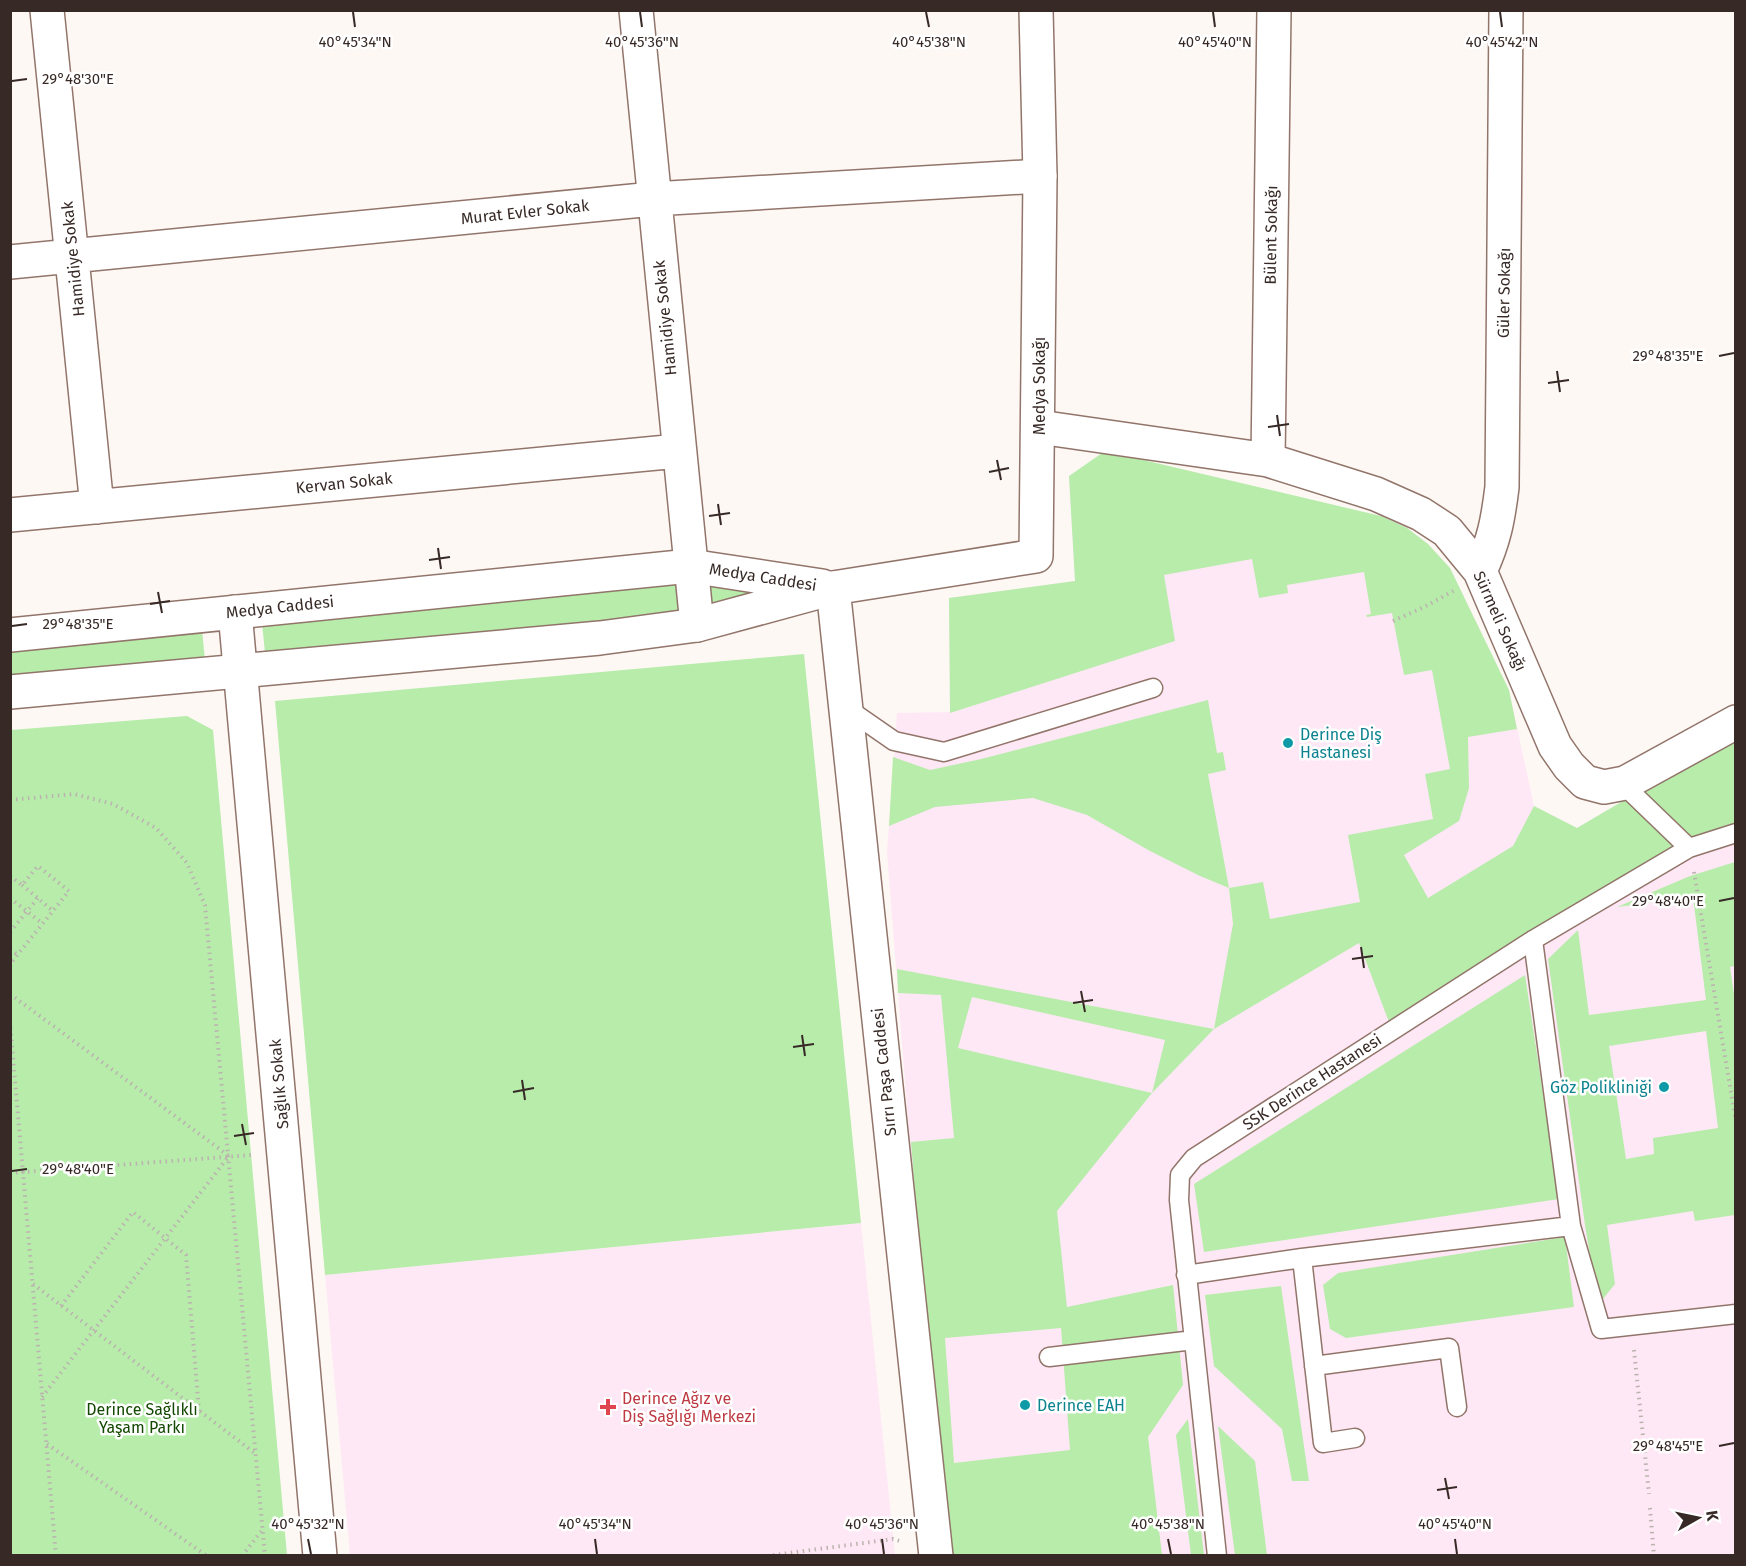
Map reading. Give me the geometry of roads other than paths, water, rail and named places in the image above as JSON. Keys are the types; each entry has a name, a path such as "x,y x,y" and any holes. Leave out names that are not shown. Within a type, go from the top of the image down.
{"street":[{"name":"Hamidiye Sokak","path":"47,10 97,507"},
{"name":"Hamidiye Sokak","path":"636,10 697,625"},
{"name":"Medya Sokağı","path":"832,588 1036,556 1040,176 1036,10"},
{"name":"Bülent Sokağı","path":"1268,460 1274,10"},
{"name":"Güler Sokağı","path":"1480,571 1498,523 1502,487 1506,10"},
{"name":"Murat Evler Sokak","path":"10,262 653,199 1040,176"},
{"name":"Sürmeli Sokağı","path":"1039,427 1268,460 1376,494 1421,514 1448,531 1480,571 1555,746 1569,766 1585,782 1604,787 1625,783 1736,722"},
{"name":"Kervan Sokak","path":"10,515 678,451"},
{"name":"Medya Caddesi","path":"10,635 690,566 832,588"},
{"name":"Medya Caddesi","path":"10,692 600,638 697,625 832,588"},
{"name":"Sırrı Paşa Caddesi","path":"832,588 936,1554"},
{"name":"Sağlık Sokak","path":"235,612 320,1556"}],"lane":[{"path":"845,707 894,741 944,752 1153,688"},
{"path":"1625,783 1634,795 1689,848"},
{"name":"SSK Derince Hastanesi","path":"1217,1556 1186,1275 1179,1200 1180,1175 1194,1158 1533,940 1689,848 1736,833"},
{"path":"1533,940 1571,1226 1601,1329 1736,1314"},
{"path":"1186,1275 1302,1258 1571,1226"},
{"path":"1302,1258 1323,1443 1355,1438"},
{"path":"1049,1357 1194,1341"},
{"path":"1314,1366 1449,1348 1457,1407"}],"place":[{"name":"Derince Diş Hastanesi","path":"1288,743"},
{"name":"Göz Polikliniği","path":"1664,1087"},
{"name":"Derince EAH","path":"1025,1405"},
{"name":"Derince Ağız ve Diş Sağlığı Merkezi","path":"608,1407"}],"park label":[{"name":"Derince Sağlıklı Yaşam Parkı","path":"142,1418"}]}
